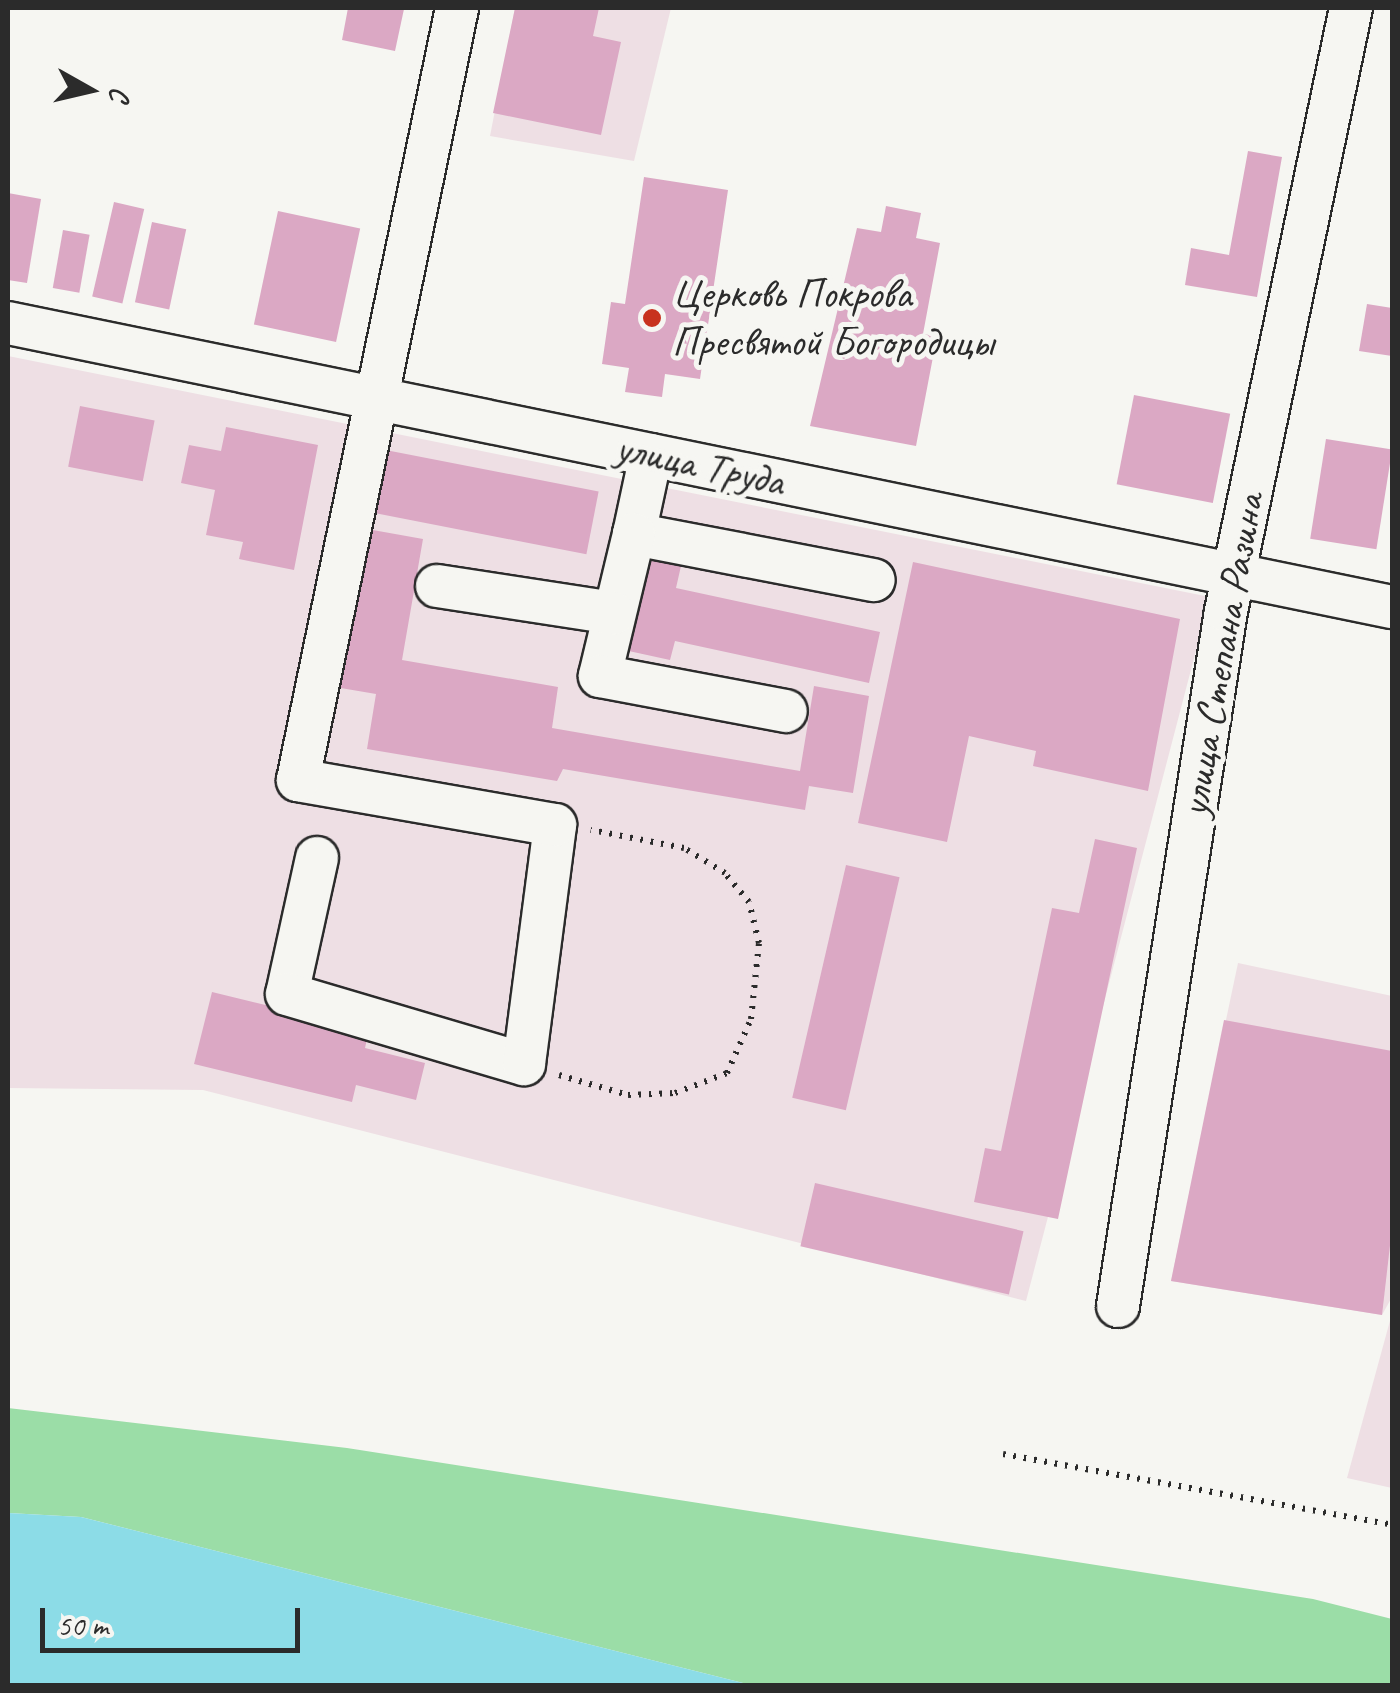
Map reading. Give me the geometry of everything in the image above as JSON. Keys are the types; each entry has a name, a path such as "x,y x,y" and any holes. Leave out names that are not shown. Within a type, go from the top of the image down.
{"street":[{"path":"317,858 286,994 524,1064 556,825 298,780 362,443 381,399 457,8"},
{"name":"улица Степана Разина","path":"1118,1306 1232,576 1351,8"},
{"name":"улица Труда","path":"8,323 1392,607"},
{"path":"651,455 600,676 786,711"},
{"path":"634,534 874,580"},
{"path":"437,586 614,613"}],"path":[{"path":"524,1064 628,1095 675,1094 726,1074 750,1019 759,943 749,902 726,873 684,848 556,825"},
{"path":"1002,1454 1392,1525"}],"shaded area":[{"path":"515,8 671,8 634,161 490,136"},
{"path":"8,356 1210,597 1026,1301 203,1090 8,1088"},
{"path":"1238,963 1392,996 1392,1297 1382,1315 1171,1281"},
{"path":"1392,1317 1392,1488 1347,1478"}],"green space":[{"path":"8,1408 347,1448 1313,1599 1392,1619 1392,1685 751,1685 81,1517 8,1513"}],"water":[{"path":"8,1513 81,1517 751,1685 8,1685"}],"building":[{"path":"348,8 404,9 395,51 342,40"},
{"path":"515,8 599,8 593,36 621,42 601,135 493,113"},
{"path":"1248,151 1282,157 1257,297 1185,285 1191,248 1229,255"},
{"path":"644,177 728,190 700,379 665,374 662,397 625,392 629,368 602,364 611,302 625,304"},
{"path":"8,193 41,199 27,283 8,280"},
{"path":"114,202 144,209 122,303 92,297"},
{"path":"886,206 921,213 916,238 940,243 923,334 937,336 916,446 810,426 857,228 881,232"},
{"path":"278,211 360,228 336,342 254,324"},
{"path":"152,222 186,229 169,309 135,302"},
{"path":"63,230 90,235 79,293 53,288"},
{"path":"1367,304 1392,308 1392,356 1359,351"},
{"path":"1134,395 1230,414 1213,503 1117,484"},
{"path":"80,406 155,421 143,481 68,467"},
{"path":"226,427 318,445 294,570 239,559 243,542 206,535 215,490 181,483 189,445 221,451"},
{"path":"1326,439 1392,449 1376,549 1310,539"},
{"path":"365,446 599,491 586,554 353,509"},
{"path":"356,527 423,539 402,660 558,687 552,728 800,771 814,686 869,696 853,793 809,786 805,810 563,769 557,781 367,749 376,694 329,686"},
{"path":"635,556 681,566 676,588 880,632 869,683 675,641 670,660 615,648"},
{"path":"913,562 1180,619 1148,791 1033,766 1036,751 969,736 947,842 858,823"},
{"path":"1095,839 1137,848 1058,1219 974,1202 985,1148 1001,1151 1052,908 1079,913"},
{"path":"846,865 900,877 846,1110 792,1098"},
{"path":"212,992 369,1030 365,1048 425,1063 416,1100 356,1085 352,1102 194,1064"},
{"path":"1224,1020 1392,1051 1392,1228 1382,1315 1171,1281"},
{"path":"815,1183 1024,1231 1009,1294 800,1246"}],"place":[{"name":"Церковь Покрова Пресвятой Богородицы","path":"652,318"}]}
